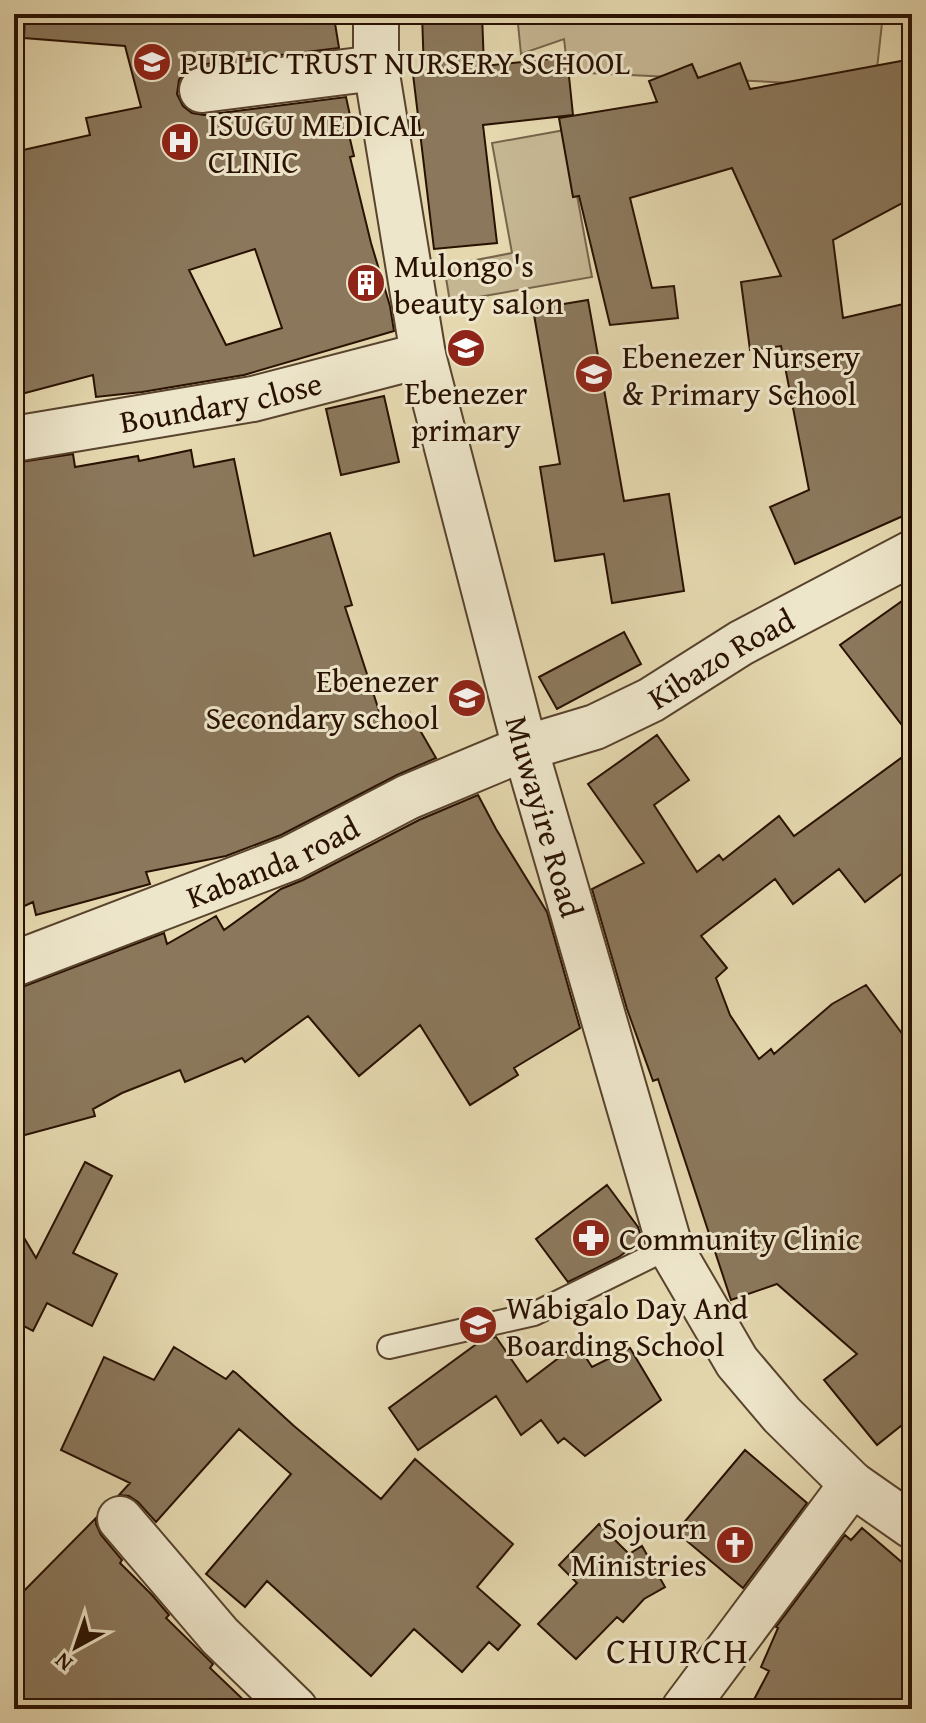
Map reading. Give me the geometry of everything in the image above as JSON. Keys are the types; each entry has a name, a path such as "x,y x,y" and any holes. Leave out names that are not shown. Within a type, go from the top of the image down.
{"street":[{"name":"Muwayire Road","path":"376,14 376,68 423,355 525,748 670,1247 737,1362 782,1415 852,1484 912,1526"},
{"path":"202,90 376,68"},
{"name":"Boundary close","path":"14,439 253,399 423,355"},
{"name":"Kibazo Road","path":"525,748 595,727 651,700 741,643 912,553"},
{"name":"Kabanda road","path":"14,964 291,858 408,797 525,748"},
{"path":"684,1709 852,1484"},
{"path":"120,1519 220,1636 295,1709"}],"lane":[{"path":"389,1347 534,1314 670,1247"}],"shaded area":[{"path":"517,14 883,14 875,87 568,72 564,39 521,54"},
{"path":"565,130 592,277 450,302 444,266 512,253 492,143"}],"building":[{"path":"25,14 319,14 320,18 334,17 339,48 198,65 186,71 179,80 177,94 183,106 192,113 204,115 346,97 351,120 346,122 354,156 350,157 394,331 244,375 96,397 93,375 14,396 14,152 90,135 86,118 141,107 125,46 24,38","holes":["255,249 282,328 226,345 189,270"]},
{"path":"422,14 482,14 484,66 567,57 573,115 483,125 497,243 434,249 413,74 424,72"},
{"path":"912,59 912,198 833,240 843,318 912,302 912,512 795,564 770,507 809,490 781,346 750,350 741,282 781,276 732,168 630,198 652,288 674,286 678,318 610,325 579,196 573,197 559,118 657,102 649,81 692,64 698,78 740,63 750,89"},
{"path":"588,300 624,501 669,494 684,591 612,603 604,554 555,561 540,467 560,464 533,309"},
{"path":"384,396 399,462 341,475 326,409"},
{"path":"191,450 194,467 234,459 254,556 330,533 352,605 345,607 385,729 410,713 436,758 281,835 226,856 146,872 150,884 36,915 33,902 14,911 14,463 73,454 75,467 138,456 139,461"},
{"path":"912,594 912,738 840,645"},
{"path":"624,632 641,664 557,709 539,677"},
{"path":"657,735 689,780 654,805 697,872 719,855 723,860 779,816 794,836 912,750 912,866 865,902 839,869 793,904 775,879 701,936 727,968 716,978 730,1015 759,1059 771,1049 774,1054 832,1004 866,985 912,1047 912,1417 877,1445 824,1380 857,1354 777,1284 731,1300 658,1079 653,1081 627,1009 592,889 644,863 588,784"},
{"path":"478,795 547,912 580,1028 514,1068 518,1075 470,1105 420,1025 359,1076 308,1016 245,1062 242,1058 185,1082 180,1070 122,1093 93,1109 95,1116 14,1138 14,990 164,933 167,944 216,916 224,930 281,889 419,820"},
{"path":"85,1162 112,1176 73,1253 117,1274 92,1326 47,1303 33,1331 14,1321 14,1302 20,1290 14,1287 14,1221 36,1258"},
{"name":"Community Clinic","path":"607,1185 638,1227 642,1239 619,1257 568,1282 536,1239"},
{"path":"496,1337 527,1382 577,1344 592,1367 630,1348 661,1400 585,1456 564,1438 558,1443 541,1420 521,1435 496,1396 418,1450 389,1408 482,1340"},
{"path":"174,1347 226,1379 233,1371 236,1373 381,1499 415,1459 513,1544 477,1587 520,1625 498,1650 489,1642 462,1672 414,1629 371,1676 267,1581 245,1607 206,1574 291,1474 239,1429 156,1522 138,1502 129,1496 119,1495 130,1483 61,1450 104,1357 154,1380"},
{"path":"745,1450 807,1503 743,1588 676,1532"},
{"path":"96,1518 101,1535 122,1560 120,1563 169,1615 166,1618 213,1664 210,1668 253,1709 14,1709 14,1601"},
{"path":"599,1524 629,1554 642,1546 665,1587 644,1599 623,1622 617,1617 576,1659 538,1624 577,1583 559,1565"},
{"path":"862,1528 912,1571 912,1709 749,1709 769,1671 761,1667 776,1627 845,1535 851,1540"}],"place":[{"name":"PUBLIC TRUST NURSERY SCHOOL","path":"152,62"},
{"name":"ISUGU MEDICAL CLINIC","path":"180,142"},
{"name":"Mulongo's beauty salon","path":"366,283"},
{"name":"Ebenezer primary","path":"466,348"},
{"name":"Ebenezer Nursery & Primary School","path":"594,374"},
{"name":"Ebenezer Secondary school","path":"467,698"},
{"name":"Community Clinic","path":"591,1238"},
{"name":"Wabigalo Day And Boarding School","path":"478,1325"},
{"name":"Sojourn Ministries","path":"735,1545"}],"district":[{"name":"CHURCH","path":"678,1649"}]}
